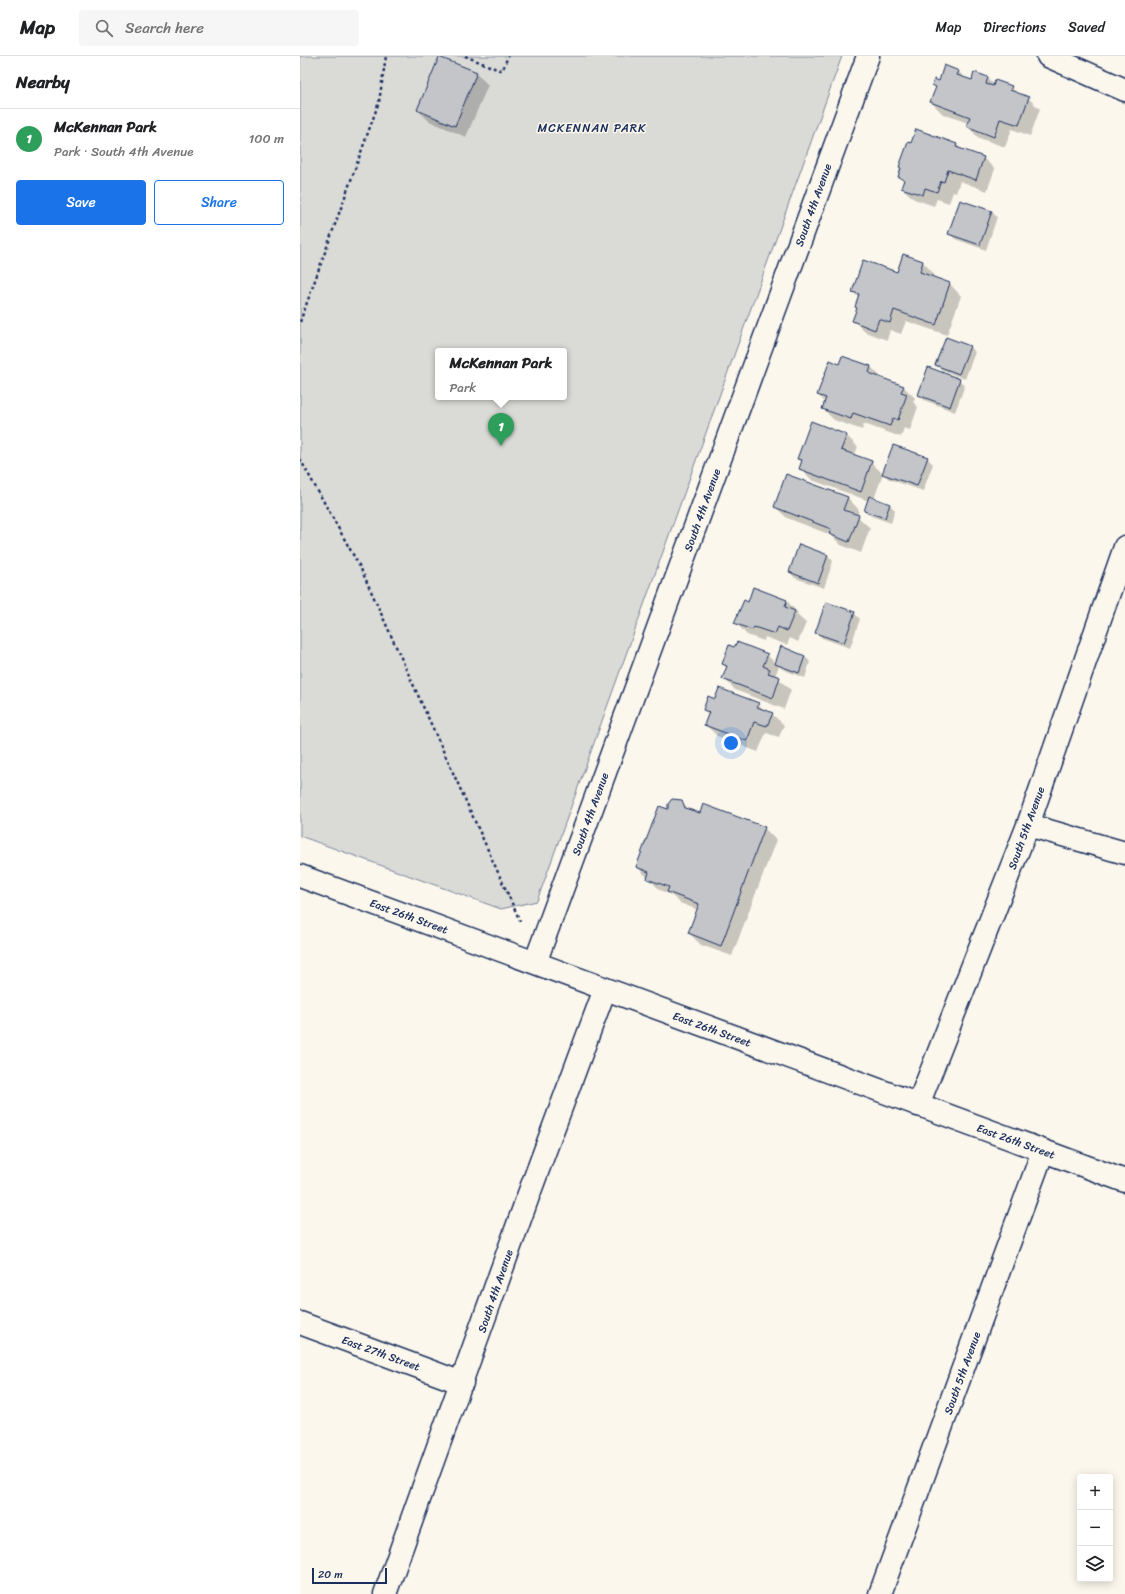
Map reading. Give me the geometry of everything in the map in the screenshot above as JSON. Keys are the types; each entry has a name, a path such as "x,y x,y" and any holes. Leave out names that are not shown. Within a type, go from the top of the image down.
{"street":[{"name":"South 4th Avenue","path":"535,963 868,56"},
{"path":"1048,56 1125,90"},
{"name":"South 5th Avenue","path":"918,1105 1028,825 1125,547"},
{"path":"1028,825 1125,853"},
{"name":"East 26th Street","path":"300,876 1125,1182"},
{"name":"South 4th Avenue","path":"385,1594 530,1191 605,989"},
{"name":"South 5th Avenue","path":"880,1594 1043,1151"},
{"name":"East 27th Street","path":"300,1323 462,1383"}],"path":[{"path":"300,322 379,102 386,56"},
{"path":"465,56 498,70 503,69 508,56"},
{"path":"300,459 361,569 520,921"}],"shaded area":[{"name":"MCKENNAN PARK","path":"300,56 842,56 537,901 501,909 300,836"}],"building":[{"path":"439,57 477,72 455,126 417,110"},
{"path":"944,65 959,71 957,75 972,80 974,72 988,77 986,84 993,86 995,80 1012,86 1010,90 1029,97 1019,125 1000,119 994,137 966,126 970,117 930,102 936,87 932,85 934,79 939,81"},
{"path":"916,129 957,144 956,147 984,157 976,180 948,170 944,182 941,181 937,192 925,188 923,195 901,188 904,180 898,177 901,168 899,167 908,142 911,143"},
{"path":"960,200 992,211 980,245 948,234"},
{"path":"903,254 923,261 920,272 950,283 936,325 894,310 890,323 879,319 875,330 852,321 857,308 855,307 859,294 852,292 863,260 897,272"},
{"path":"946,337 970,346 959,374 935,365"},
{"path":"842,356 871,366 869,373 904,386 901,392 907,394 898,420 893,418 890,426 853,413 851,419 822,409 826,398 817,395 830,360 839,364"},
{"path":"928,367 960,379 950,407 918,395"},
{"path":"811,421 847,435 841,450 872,461 861,492 799,469 802,460 797,459"},
{"path":"893,445 928,457 917,486 882,474"},
{"path":"786,474 848,497 843,510 859,515 849,542 829,534 831,529 774,507"},
{"path":"869,496 890,504 885,518 864,511"},
{"path":"799,544 828,555 818,583 789,572"},
{"path":"753,587 787,600 785,607 795,611 787,631 778,627 775,634 754,627 752,630 734,623 744,600 748,602"},
{"path":"826,602 855,612 844,643 815,633"},
{"path":"737,642 768,654 763,666 770,669 768,673 780,677 773,698 722,679 727,666 722,664 729,645 734,647"},
{"path":"781,646 805,656 799,673 775,664"},
{"path":"719,688 759,703 757,707 773,713 767,726 754,722 747,741 704,725 709,712 703,710 708,696 715,699"},
{"path":"672,799 682,800 685,808 700,813 703,804 765,827 721,946 688,933 699,904 667,892 669,887 647,879 649,872 636,867 659,806 668,809 668,804"}],"place":[{"name":"McKennan Park","path":"501,446"}],"district":[{"name":"MCKENNAN PARK","path":"592,128"}]}
